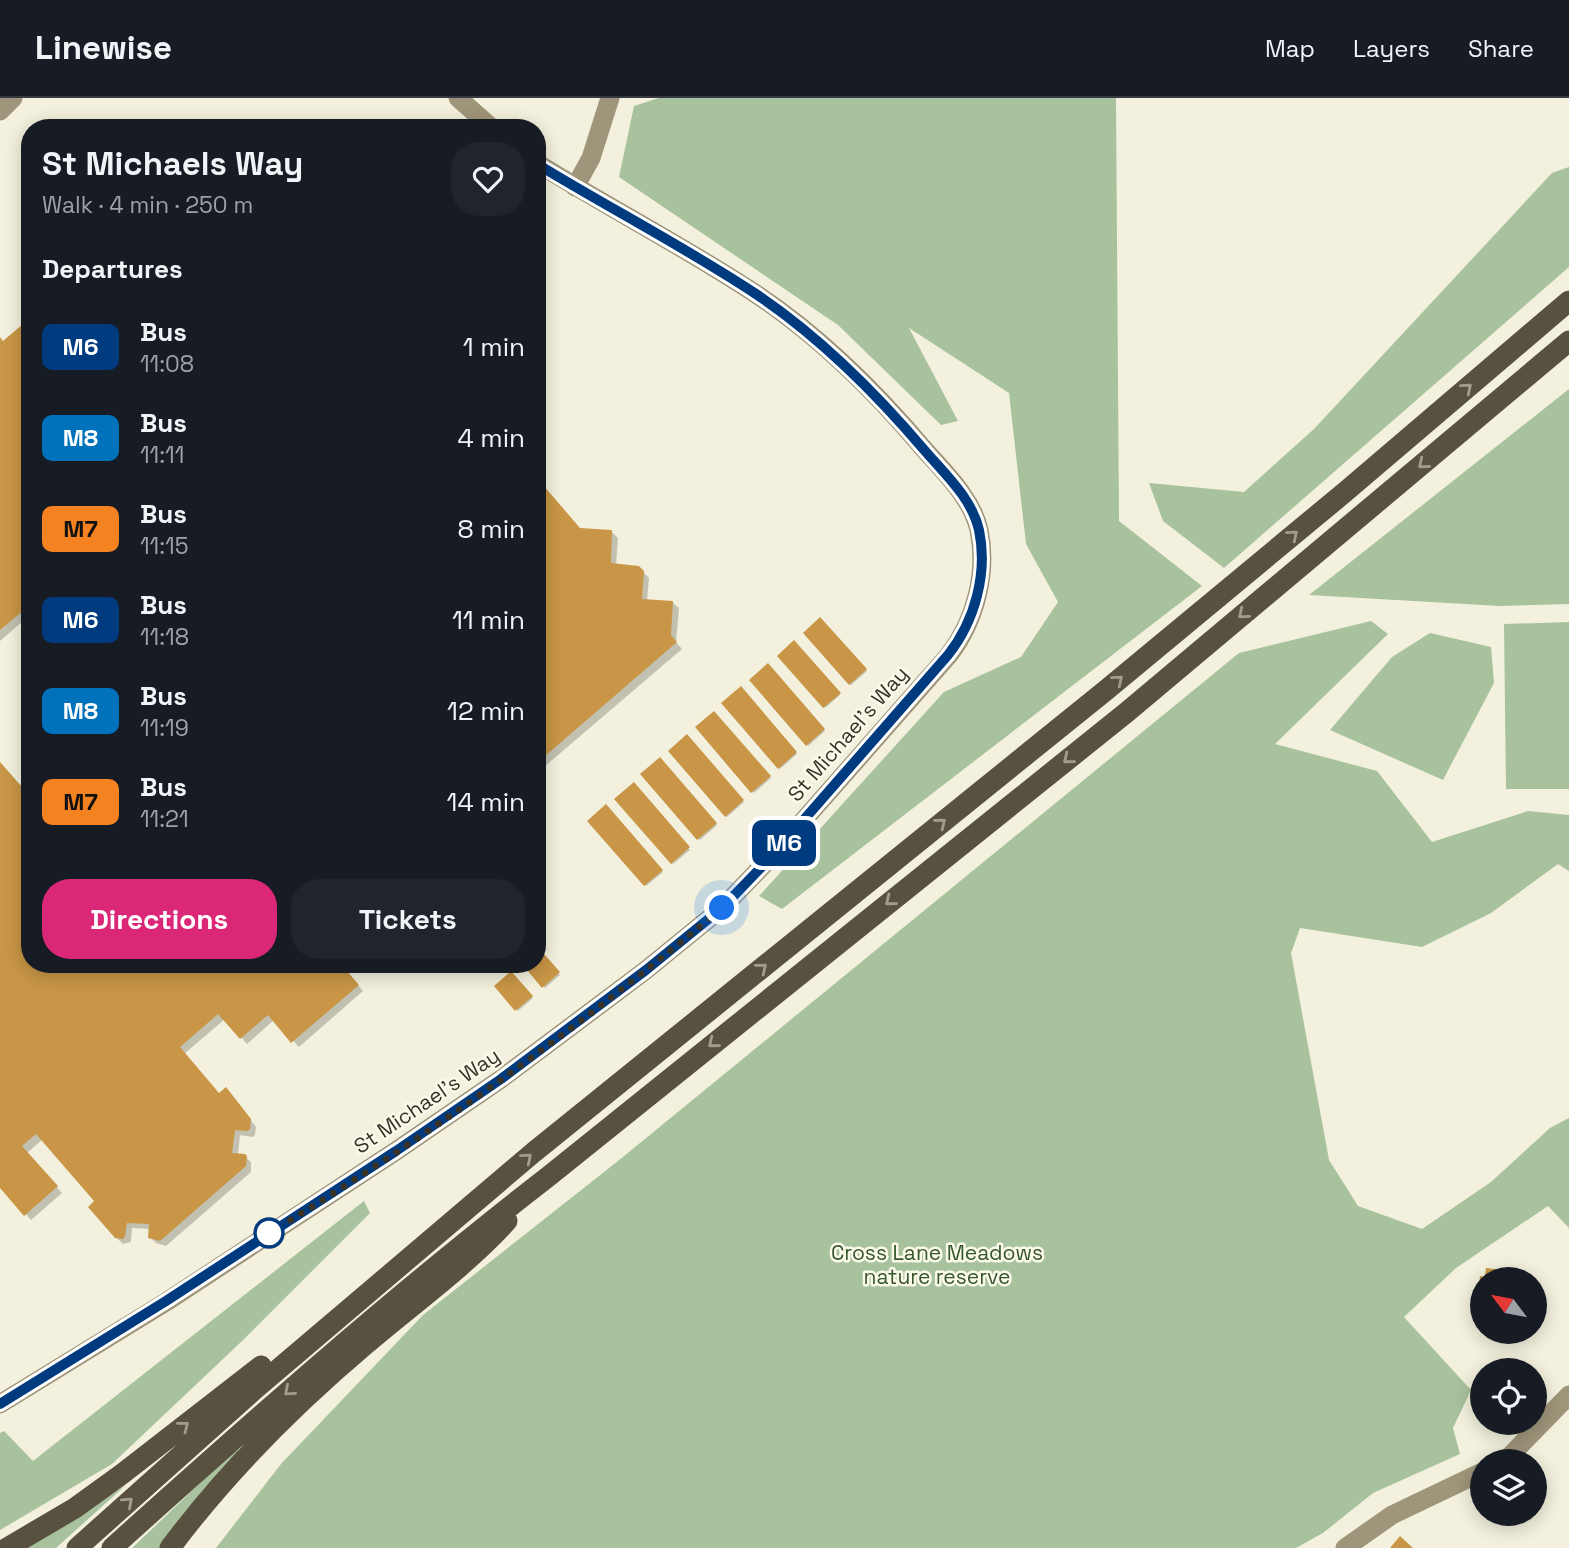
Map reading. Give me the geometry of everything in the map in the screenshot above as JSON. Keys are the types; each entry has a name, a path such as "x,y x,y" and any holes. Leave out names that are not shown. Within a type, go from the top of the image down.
{"highway":[{"path":"77,1548 255,1388 474,1202 1105,691 1569,301"},
{"path":"112,1548 337,1349 479,1230 550,1176 1126,712 1569,341"},
{"path":"170,1548 239,1467 315,1390 484,1246 550,1176"},
{"path":"7,1548 75,1508 122,1474 353,1291 474,1202"}],"street":[{"path":"0,111 13,98"},
{"path":"458,98 482,119"},
{"path":"575,187 590,158 610,98"},
{"name":"St Michael's Way","path":"0,1404 166,1301 396,1151 492,1085 646,970 722,908 773,855 948,655 967,628 977,596 982,562 978,528 960,490 900,420 833,353 764,300 546,169"},
{"path":"1517,1449 1569,1395"},
{"path":"1345,1548 1392,1515 1470,1478"}],"green space":[{"path":"659,98 1116,98 1119,521 1202,586 782,909 759,896 944,692 1021,657 1058,602 1026,544 1009,393 909,328 958,421 941,425 838,325 619,177 634,106"},
{"path":"1569,167 1569,267 1224,568 1163,521 1149,483 1244,492 1314,429 1552,173"},
{"path":"1569,389 1569,604 1500,606 1309,595"},
{"name":"Cross Lane Meadows nature reserve","path":"1371,621 1388,634 1275,744 1377,771 1432,842 1528,811 1569,815 1569,871 1558,864 1491,913 1422,947 1300,928 1291,953 1329,1160 1358,1206 1422,1229 1491,1182 1550,1128 1569,1118 1569,1228 1548,1206 1456,1268 1404,1317 1470,1389 1453,1428 1460,1454 1373,1493 1323,1533 1296,1548 216,1548 281,1464 423,1315 618,1161 1239,653"},
{"path":"1569,622 1569,789 1506,789 1504,624"},
{"path":"1430,633 1491,647 1494,683 1443,780 1330,730 1392,657"},
{"path":"364,1201 370,1213 241,1342 112,1464 0,1530 0,1433 4,1431 33,1461"},
{"path":"237,1448 240,1455 160,1548 132,1548"},
{"path":"126,1485 56,1548 26,1548"}],"building":[{"path":"21,326 21,612 0,630 0,337 3,341"},
{"path":"546,488 580,528 612,530 611,563 639,566 644,571 642,599 673,601 671,635 677,642 546,755"},
{"path":"820,617 867,669 849,685 803,633"},
{"path":"794,640 841,693 823,708 777,656"},
{"path":"768,663 825,729 806,746 749,680"},
{"path":"741,686 797,752 778,769 721,703"},
{"path":"714,711 771,776 751,793 695,727"},
{"path":"687,734 744,800 725,817 668,751"},
{"path":"660,757 717,823 697,840 640,774"},
{"path":"0,762 21,786 21,973 349,973 359,985 291,1043 268,1015 240,1039 218,1014 180,1047 219,1093 226,1087 251,1119 250,1129 235,1130 232,1153 245,1154 246,1166 160,1241 148,1238 149,1224 127,1223 123,1239 115,1238 88,1207 94,1201 36,1134 22,1146 58,1186 24,1216 0,1188"},
{"path":"634,782 690,847 671,864 614,799"},
{"path":"606,804 663,870 644,886 587,821"},
{"path":"546,956 560,972 542,988 530,973 546,973"},
{"path":"509,973 513,973 533,996 515,1011 494,986"},
{"path":"1400,1536 1413,1548 1390,1548"}],"bus line":[{"name":"M6","path":"0,1404 166,1301 396,1151 501,1079 646,970 722,908 773,855 948,655 967,628 977,596 982,562 978,528 960,490 900,420 833,353 755,294 546,169"}],"route":[{"path":"269,1233 474,1098 646,970 722,908"}]}
